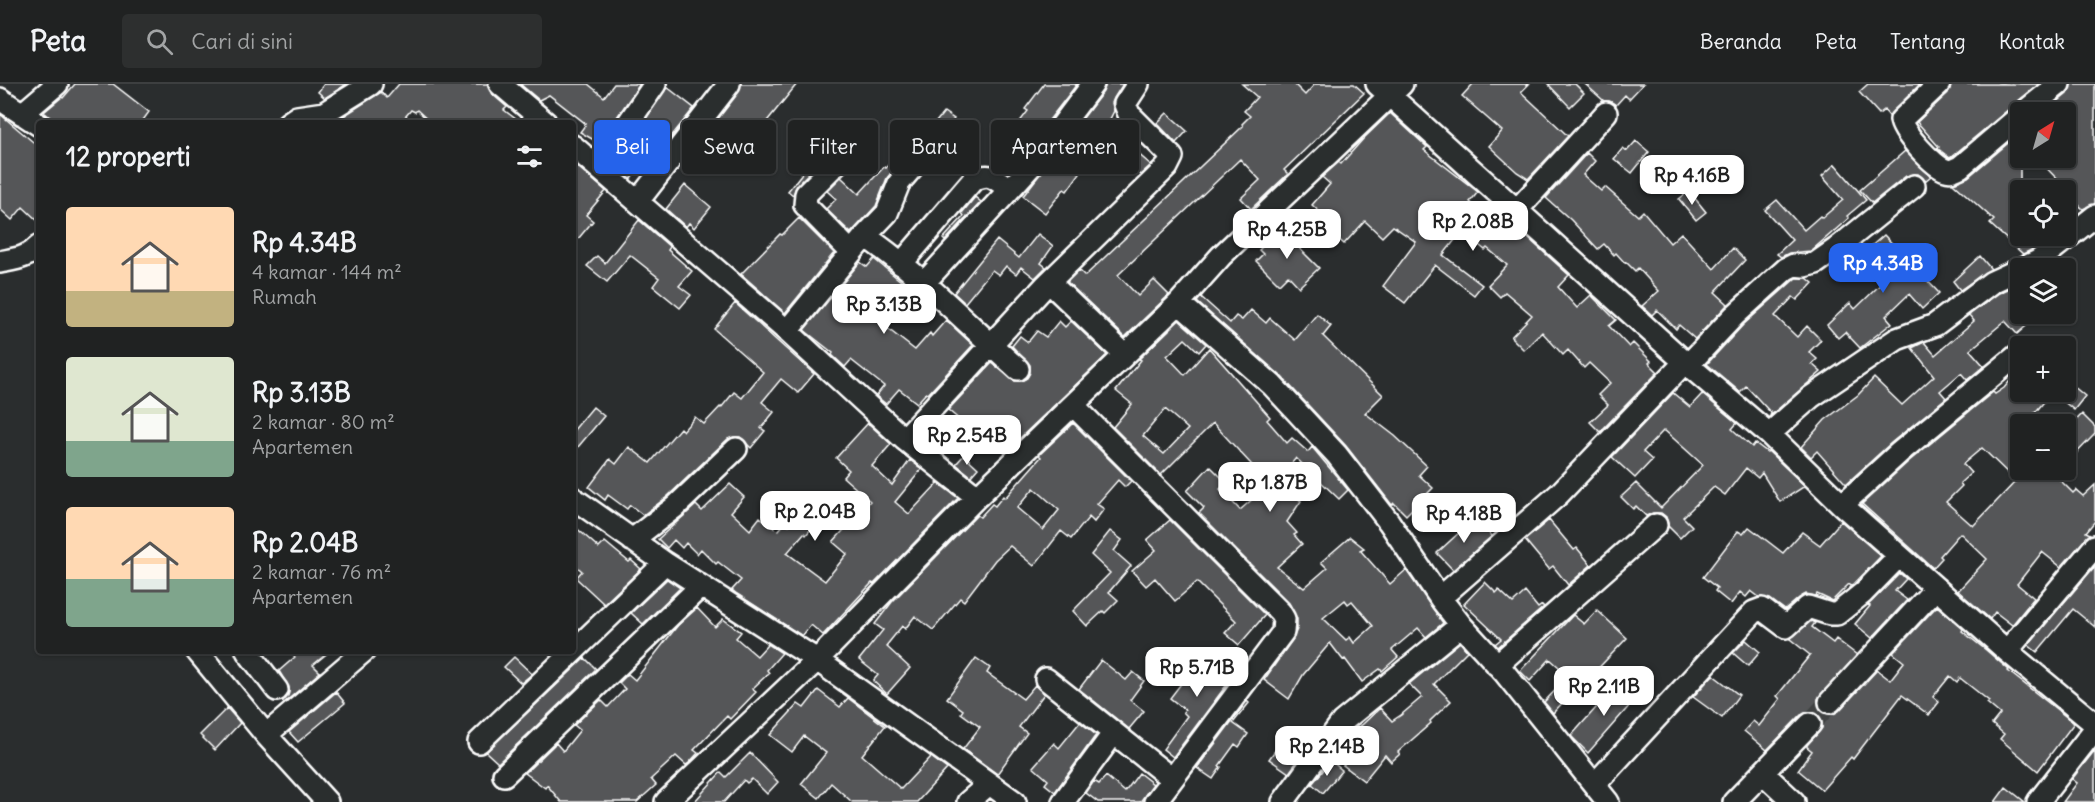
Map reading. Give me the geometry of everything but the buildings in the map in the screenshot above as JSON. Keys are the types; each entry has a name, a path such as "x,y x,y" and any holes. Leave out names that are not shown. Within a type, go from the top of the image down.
{"street":[{"path":"0,99 31,119 57,84"},
{"path":"292,120 297,117 324,113 371,84"},
{"path":"500,84 542,120"},
{"path":"630,120 655,84"},
{"path":"638,201 729,84"},
{"path":"923,284 1032,165 1093,84"},
{"path":"904,440 1049,282 1167,166 1172,157 1129,114 1125,104 1138,84"},
{"path":"1939,84 1901,120 1906,132 1934,163 1944,170 1952,171 1960,167 2010,124"},
{"path":"2036,102 2059,84"},
{"path":"666,802 816,660 976,498 1179,303 1221,256 1390,88 1517,210 1687,364 1769,434 1842,505 2095,727 2045,799"},
{"path":"1517,210 1606,113"},
{"path":"576,149 594,164"},
{"path":"606,174 787,331 904,440 976,498"},
{"path":"827,174 806,194 805,205 851,252"},
{"path":"787,331 851,252 887,213 899,183 907,174"},
{"path":"901,264 972,180 983,175 990,175 1009,189"},
{"path":"1440,598 1559,494 1734,316 1786,269 1816,263 1914,186"},
{"path":"2042,258 2095,216"},
{"path":"866,236 901,264 1018,369"},
{"path":"0,262 20,259 36,250"},
{"path":"1769,434 1811,397 1897,339 1935,325 1992,282 2010,274"},
{"path":"1049,282 1125,355"},
{"path":"1179,303 1272,385 1337,455 1389,522 1461,625 1497,665 1608,802"},
{"path":"1842,505 1900,452 2010,361"},
{"path":"1073,405 1280,612 1284,619 1282,632 1155,802"},
{"path":"632,540 675,507 736,449"},
{"path":"576,500 665,563 816,660 1015,802"},
{"path":"1497,665 1656,525"},
{"path":"2007,651 2095,546"},
{"path":"1595,784 1754,612 1762,609 1786,627 1808,607 1837,614 1863,593 1899,556"},
{"path":"576,649 665,563"},
{"path":"504,775 701,586"},
{"path":"1830,702 1936,588"},
{"path":"1283,802 1342,722 1461,625"},
{"path":"199,654 266,735 327,802"},
{"path":"249,654 277,690"},
{"path":"266,735 360,654"},
{"path":"479,742 570,654"},
{"path":"1046,679 1172,779"},
{"path":"1734,802 1810,724"},
{"path":"1063,802 1113,734"},
{"path":"1763,773 1794,802"},
{"path":"968,802 989,784"}],"tunnel":[{"path":"1810,724 1830,702"}]}
